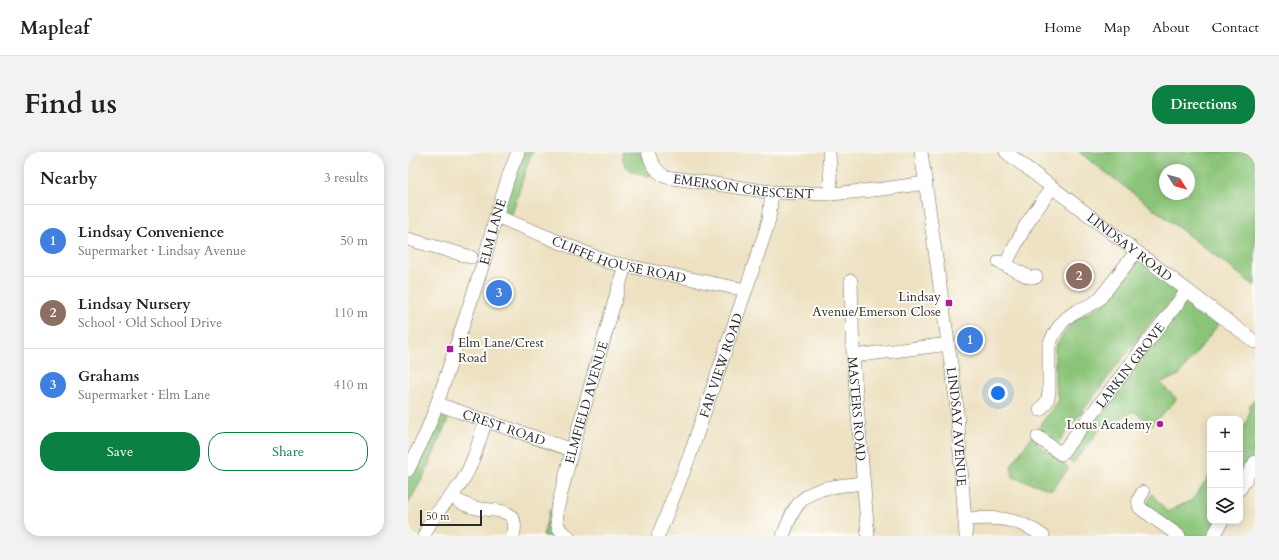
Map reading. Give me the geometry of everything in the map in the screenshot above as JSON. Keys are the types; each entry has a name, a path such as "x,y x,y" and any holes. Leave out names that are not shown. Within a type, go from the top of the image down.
{"street":[{"name":"ELM LANE","path":"408,470 426,433 437,404 484,259 510,172 518,152"},
{"name":"EMERSON CRESCENT","path":"648,152 655,169 666,177 772,192 830,194 926,183"},
{"name":"EMERSON CRESCENT","path":"829,152 830,194"},
{"name":"LINDSAY AVENUE","path":"921,152 956,399 966,536"},
{"name":"LINDSAY ROAD","path":"1006,152 1255,342"},
{"path":"1036,277 1029,277 1002,263 1052,187"},
{"name":"FAR VIEW ROAD","path":"658,536 690,455 766,230 769,219 772,192"},
{"name":"CLIFFE HOUSE ROAD","path":"496,216 608,262 746,290"},
{"path":"408,239 471,257"},
{"path":"1040,410 1047,401 1049,393 1049,345 1051,340 1068,317 1095,303 1100,298 1136,252"},
{"name":"ELMFIELD AVENUE","path":"568,536 561,532 556,519 557,510 572,450 624,265"},
{"name":"MASTERS ROAD","path":"851,281 853,356 868,536"},
{"name":"LARKIN GROVE","path":"1038,437 1061,454 1187,291"},
{"path":"853,356 949,344"},
{"name":"CREST ROAD","path":"437,404 572,450"},
{"path":"424,536 427,526 437,511 461,484 468,470 486,420"},
{"path":"1241,488 1255,462"},
{"path":"783,536 796,507 807,495 819,490 864,483"},
{"path":"1143,492 1138,498 1140,508 1179,536"},
{"path":"451,496 466,506 486,510 497,509 505,512 512,517 515,524 514,536"},
{"path":"965,519 990,517 1004,519 1027,526 1043,536"},
{"path":"1213,536 1220,524"}],"green space":[{"path":"524,152 533,152 528,162 511,218 504,210 505,203"},
{"path":"622,152 645,152 652,174 649,176 638,174 630,170 624,163"},
{"path":"1079,152 1255,152 1255,286"},
{"path":"1142,256 1182,287 1161,314 1156,315 1057,444 1035,442 1069,468 1052,490 1013,477 1011,466 1058,400 1055,383 1055,347 1073,320 1106,303"},
{"path":"1191,294 1221,321 1179,375 1160,383 1177,399 1151,426 1134,411 1100,429 1073,463 1061,454"},
{"path":"1255,398 1255,445 1251,462 1243,476 1243,429 1248,418 1250,405"},
{"path":"441,412 448,412 450,414 426,472 408,504 408,479"},
{"path":"1207,479 1207,524 1217,524 1211,536 1186,536 1146,507 1152,494 1167,512 1192,500"},
{"path":"550,509 553,522 560,536 543,536"}],"place":[{"name":"Lindsay Nursery","path":"1079,276"},
{"name":"Grahams","path":"499,293"},
{"name":"Lindsay Avenue/Emerson Close","path":"949,303"},
{"name":"Lindsay Convenience","path":"970,340"},
{"name":"Elm Lane/Crest Road","path":"450,349"},
{"name":"Lotus Academy","path":"1160,424"}]}
